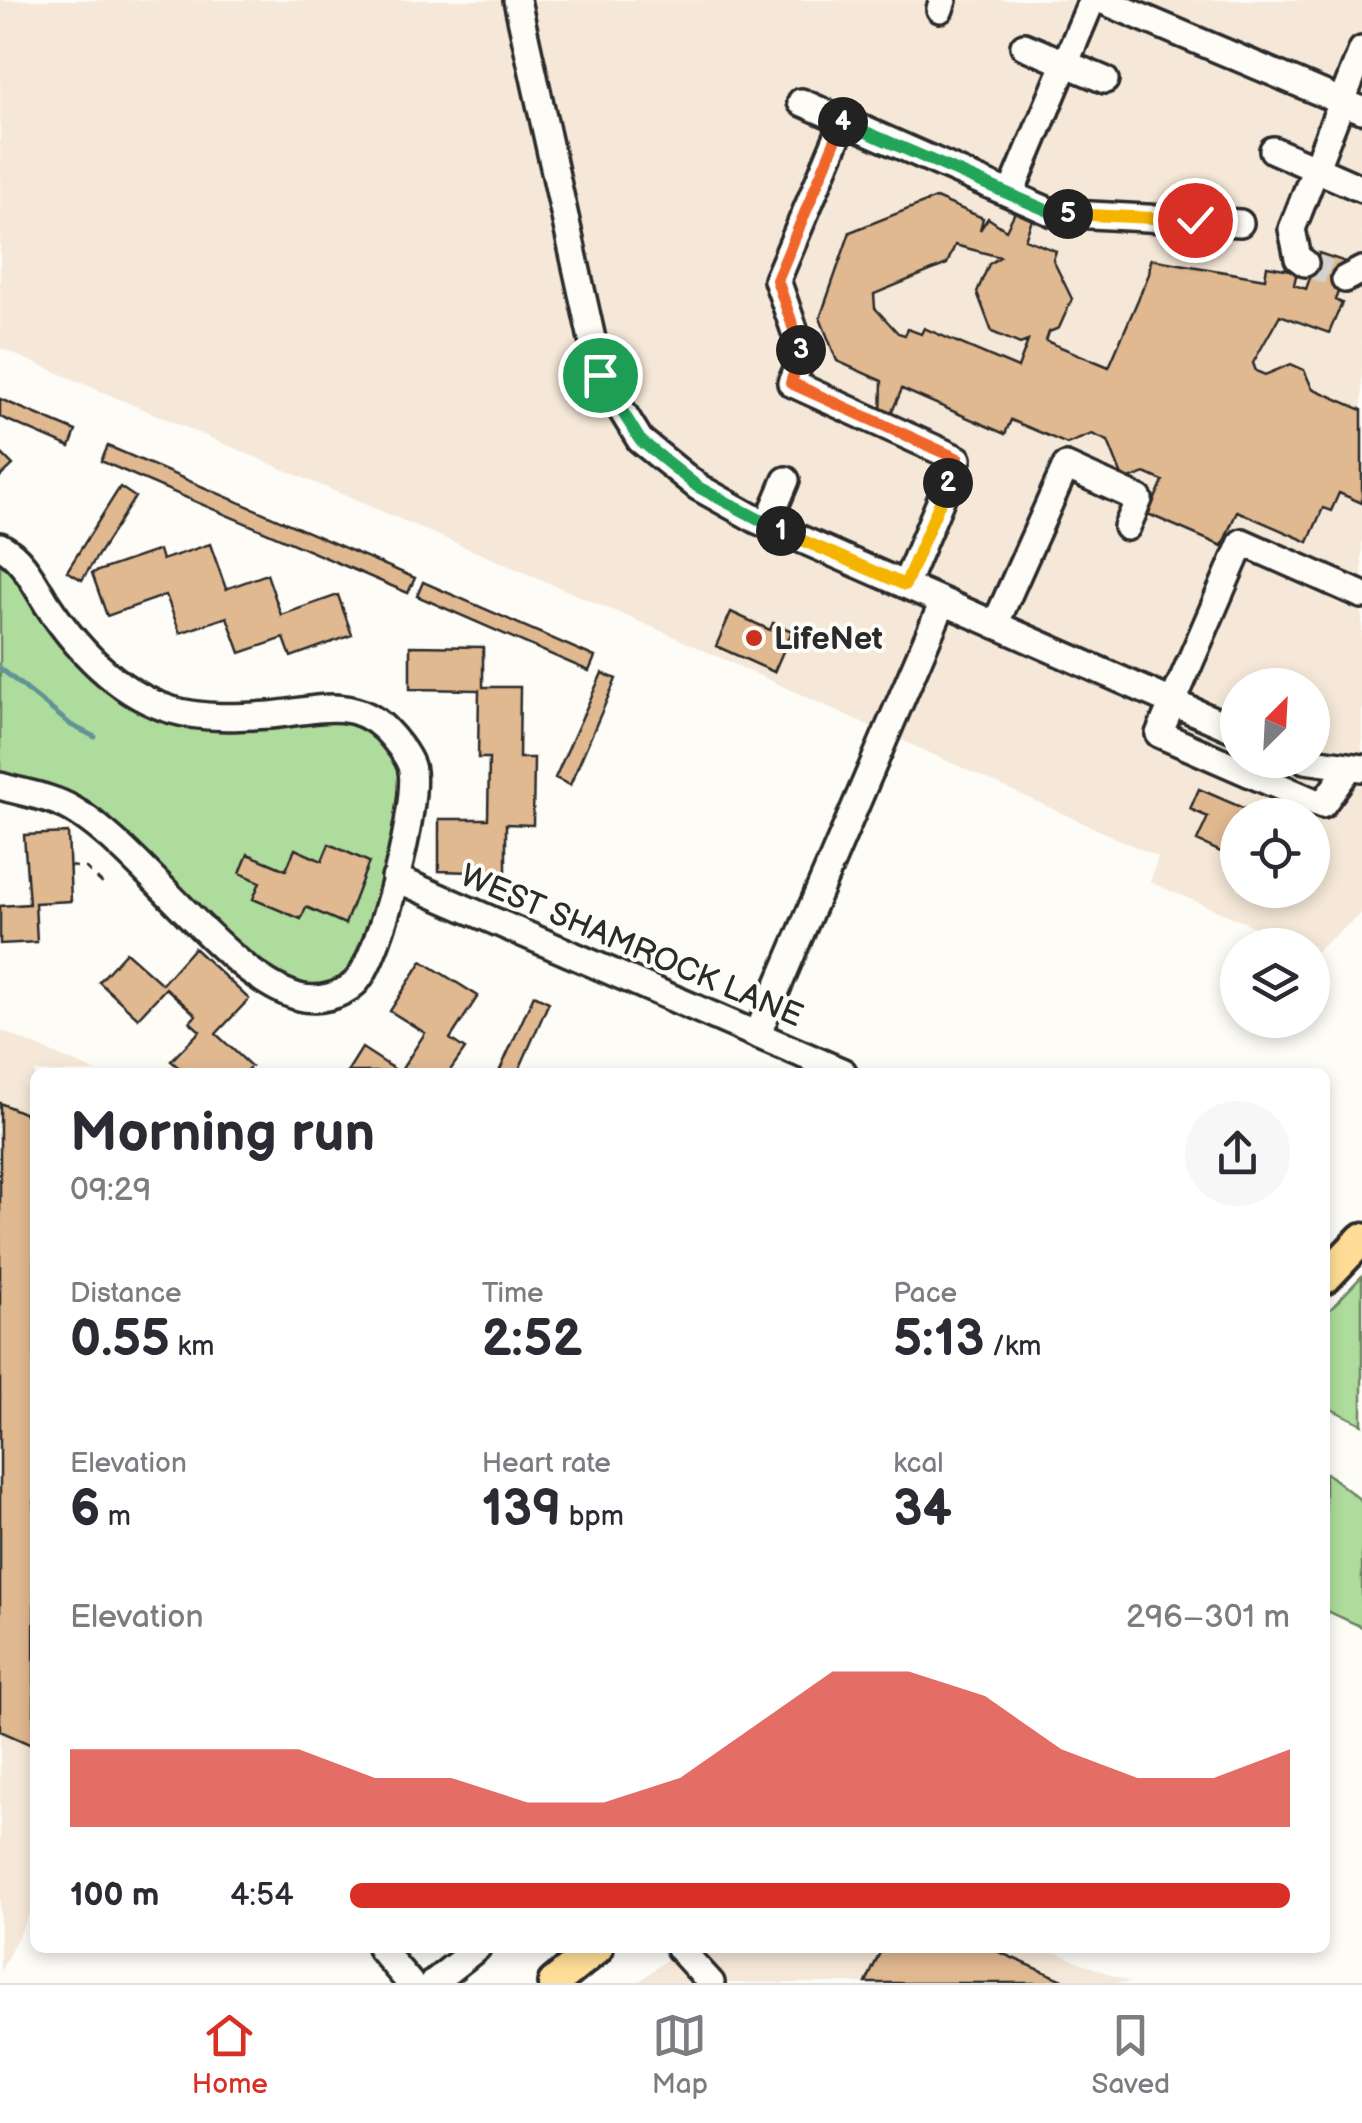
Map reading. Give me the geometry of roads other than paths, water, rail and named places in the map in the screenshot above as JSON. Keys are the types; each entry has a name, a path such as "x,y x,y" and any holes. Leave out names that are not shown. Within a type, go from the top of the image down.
{"main road":[{"path":"1330,1273 1362,1239"},
{"path":"554,1983 591,1953"}],"street":[{"path":"517,0 600,375 640,440 698,487 767,525 1220,723"},
{"path":"1011,193 1092,0"},
{"path":"1101,0 1351,105"},
{"path":"1024,46 1105,80"},
{"path":"1305,262 1298,258 1292,229 1314,168 1351,105 1362,50"},
{"path":"801,102 1053,213 1240,223"},
{"path":"844,121 777,280 803,355 791,383 958,459 905,585"},
{"path":"1273,150 1362,189"},
{"path":"995,625 1066,466 1139,498 1127,527"},
{"path":"767,525 786,480"},
{"path":"1356,768 1322,804 1159,734 1242,542 1362,595"},
{"path":"0,546 24,567 70,637 134,694 170,710 208,716 273,715 322,706 357,710 384,727 410,763 414,794 396,878 366,969 338,994 321,1000 301,998 258,976 70,807 0,786"},
{"path":"757,1035 943,602"},
{"path":"1330,764 1356,768"},
{"name":"WEST SHAMROCK LANE","path":"396,878 834,1068"},
{"path":"393,1953 410,1983"},
{"path":"434,1983 471,1953"},
{"path":"684,1953 711,1983"}],"waterway":[{"path":"0,668 71,725 95,737"}],"tunnel":[{"path":"1305,263 1345,279"}],"place":[{"name":"LifeNet","path":"754,638"}]}
